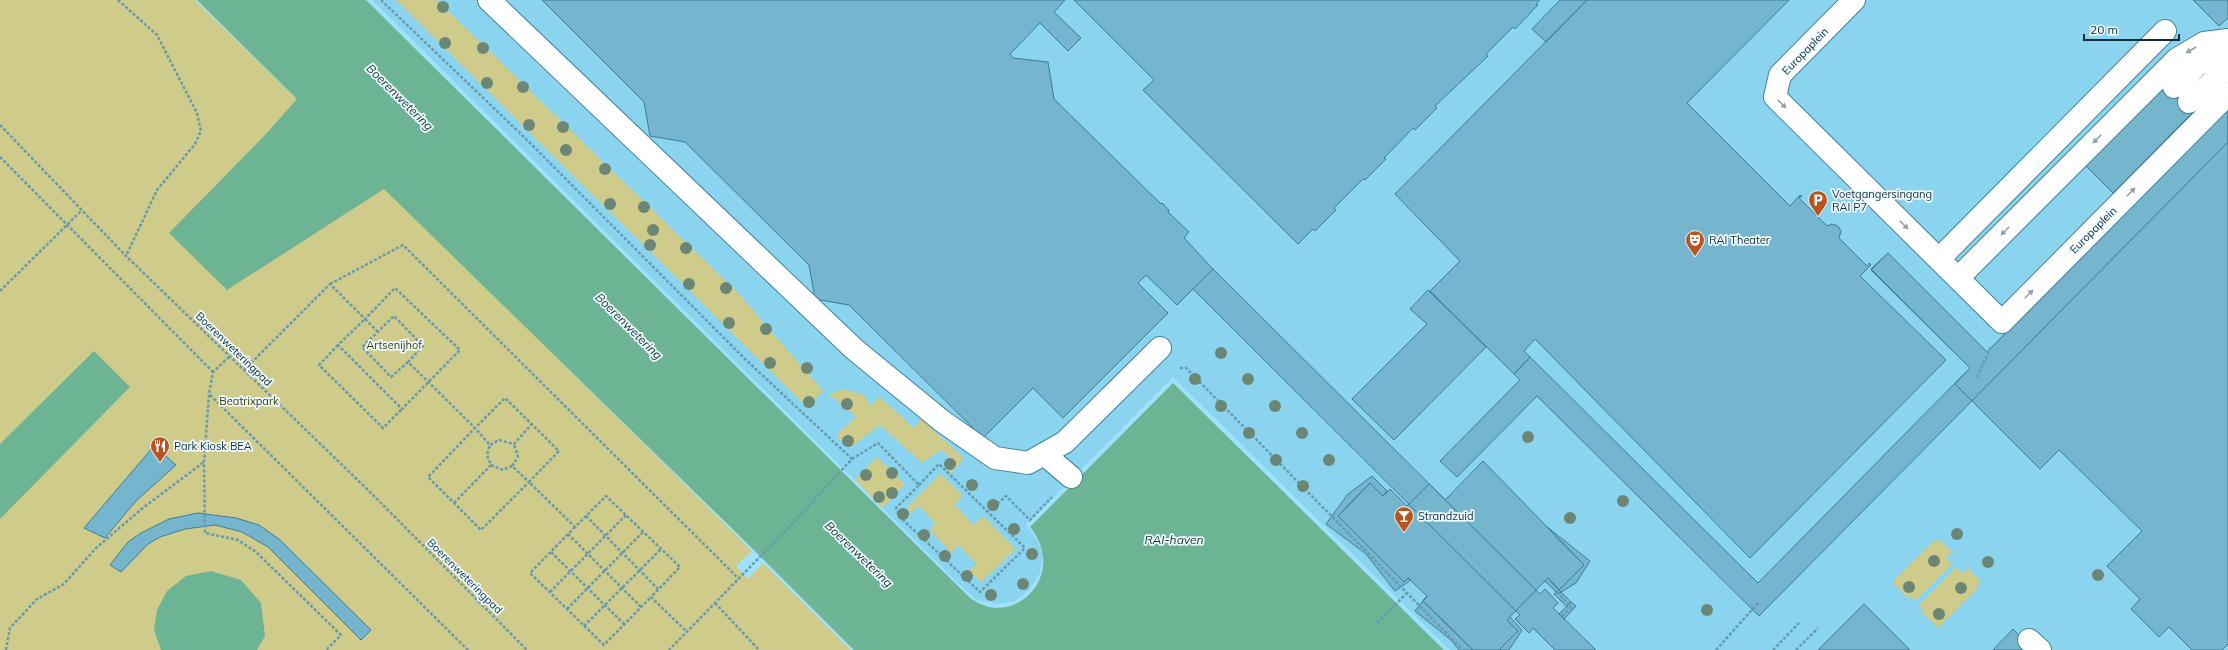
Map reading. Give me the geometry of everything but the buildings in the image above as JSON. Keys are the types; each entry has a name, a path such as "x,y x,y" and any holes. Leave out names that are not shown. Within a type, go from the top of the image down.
{"lane":[{"path":"489,0 854,349 942,422 995,458 1028,463 1065,442 1160,348"},
{"name":"Europaplein","path":"1854,0 1780,75 1776,97 2002,322 2228,94"},
{"path":"1939,259 2165,31"},
{"path":"1958,278 2177,59 2204,43 2228,40"},
{"path":"2228,48 2197,65 2181,94 2228,68"},
{"path":"1044,454 1070,477"}],"path":[{"path":"118,0 157,34 197,113 201,131 195,144 157,190 126,256"},
{"path":"381,0 524,137 745,359 852,459"},
{"name":"Boerenweteringpad","path":"0,125 126,256 370,492 527,650"},
{"path":"0,157 213,372"},
{"path":"0,291 82,211"},
{"path":"244,370 330,284 403,245 739,579"},
{"path":"330,284 378,333"},
{"path":"396,288 460,350 382,428 319,365 338,345 396,288"},
{"path":"394,316 423,346 408,362 391,377 362,347 394,316"},
{"path":"1977,377 2002,322"},
{"path":"338,345 402,409"},
{"path":"229,357 213,372 209,394 204,462 205,533 238,540 256,552 341,635 326,650"},
{"path":"408,362 475,428 490,445"},
{"path":"1177,368 1186,368 1463,650"},
{"path":"209,394 468,650"},
{"path":"505,398 532,424 559,451 481,530 428,477 505,398"},
{"path":"514,444 532,424"},
{"path":"499,440 514,444 518,457 512,466 503,470 492,465 487,455 490,445 499,440"},
{"path":"669,650 739,579 852,459 878,442 919,485"},
{"path":"6,650 10,628 37,599 64,584 96,548 144,507 204,462"},
{"path":"939,464 1025,548 980,592 900,517 896,508 919,485 939,464"},
{"path":"454,503 492,465"},
{"path":"512,466 575,527"},
{"path":"988,512 1006,496 1030,520 1070,477"},
{"path":"606,496 680,567 604,645 530,573 586,516 606,496"},
{"path":"550,592 626,515"},
{"path":"586,516 658,589"},
{"path":"567,609 644,532"},
{"path":"568,534 641,607"},
{"path":"584,626 661,549"},
{"path":"551,552 624,624"},
{"path":"1557,592 1571,607 1562,616"},
{"path":"1377,623 1407,593"},
{"path":"651,597 687,632"},
{"path":"1716,650 1759,602"},
{"path":"715,604 759,650"},
{"path":"1773,650 1799,623"},
{"path":"1796,650 1818,628"}],"shaded area":[{"path":"372,0 2228,0 2228,650 1450,650 1173,377 1026,525 1037,540 1043,553 1040,573 1029,590 1015,601 997,604 977,600 964,589"}],"green space":[{"name":"Beatrixpark","path":"0,0 195,0 275,78 387,181 460,261 752,551 736,566 748,579 763,563 851,650 0,650"},
{"path":"396,0 437,0 740,295 823,391 808,408"},
{"path":"844,389 864,395 870,406 880,397 914,428 921,419 964,458 951,474 949,469 955,461 941,450 922,463 880,425 850,448 836,435 856,417 829,394"},
{"path":"877,457 905,484 882,508 855,480"},
{"path":"940,474 963,495 955,505 974,525 983,516 1016,549 981,582 969,570 976,564 959,545 951,553 930,530 935,523 919,506 911,513 907,508"},
{"path":"1939,539 1952,552 1946,558 1952,564 1915,601 1911,596 1909,599 1892,582 1934,541 1936,542"},
{"path":"1956,567 1962,574 1968,568 1981,581 1977,585 1979,587 1938,628 1921,611 1923,609 1919,605"}],"water":[{"name":"RAI-haven","path":"197,0 366,0 968,596 985,606 1001,608 1017,603 1030,594 1039,580 1043,564 1041,546 1030,527 1173,383 1444,650 854,650 753,549 384,189 227,290 169,233 265,135 297,99"},
{"path":"94,351 130,387 0,519 0,444"},
{"path":"211,571 241,580 261,603 265,636 257,650 161,650 154,630 157,610 167,591 186,576"}],"place":[{"name":"Voetgangersingang RAI P7","path":"1818,217"},
{"name":"RAI Theater","path":"1695,257"},
{"name":"Park Kiosk BEA","path":"160,463"},
{"name":"Strandzuid","path":"1404,533"}],"water label":[{"name":"Boerenwetering","path":"400,97"},
{"name":"Boerenwetering","path":"629,326"},
{"name":"Boerenwetering","path":"859,554"}],"park label":[{"name":"Artsenijhof","path":"394,345"}]}
